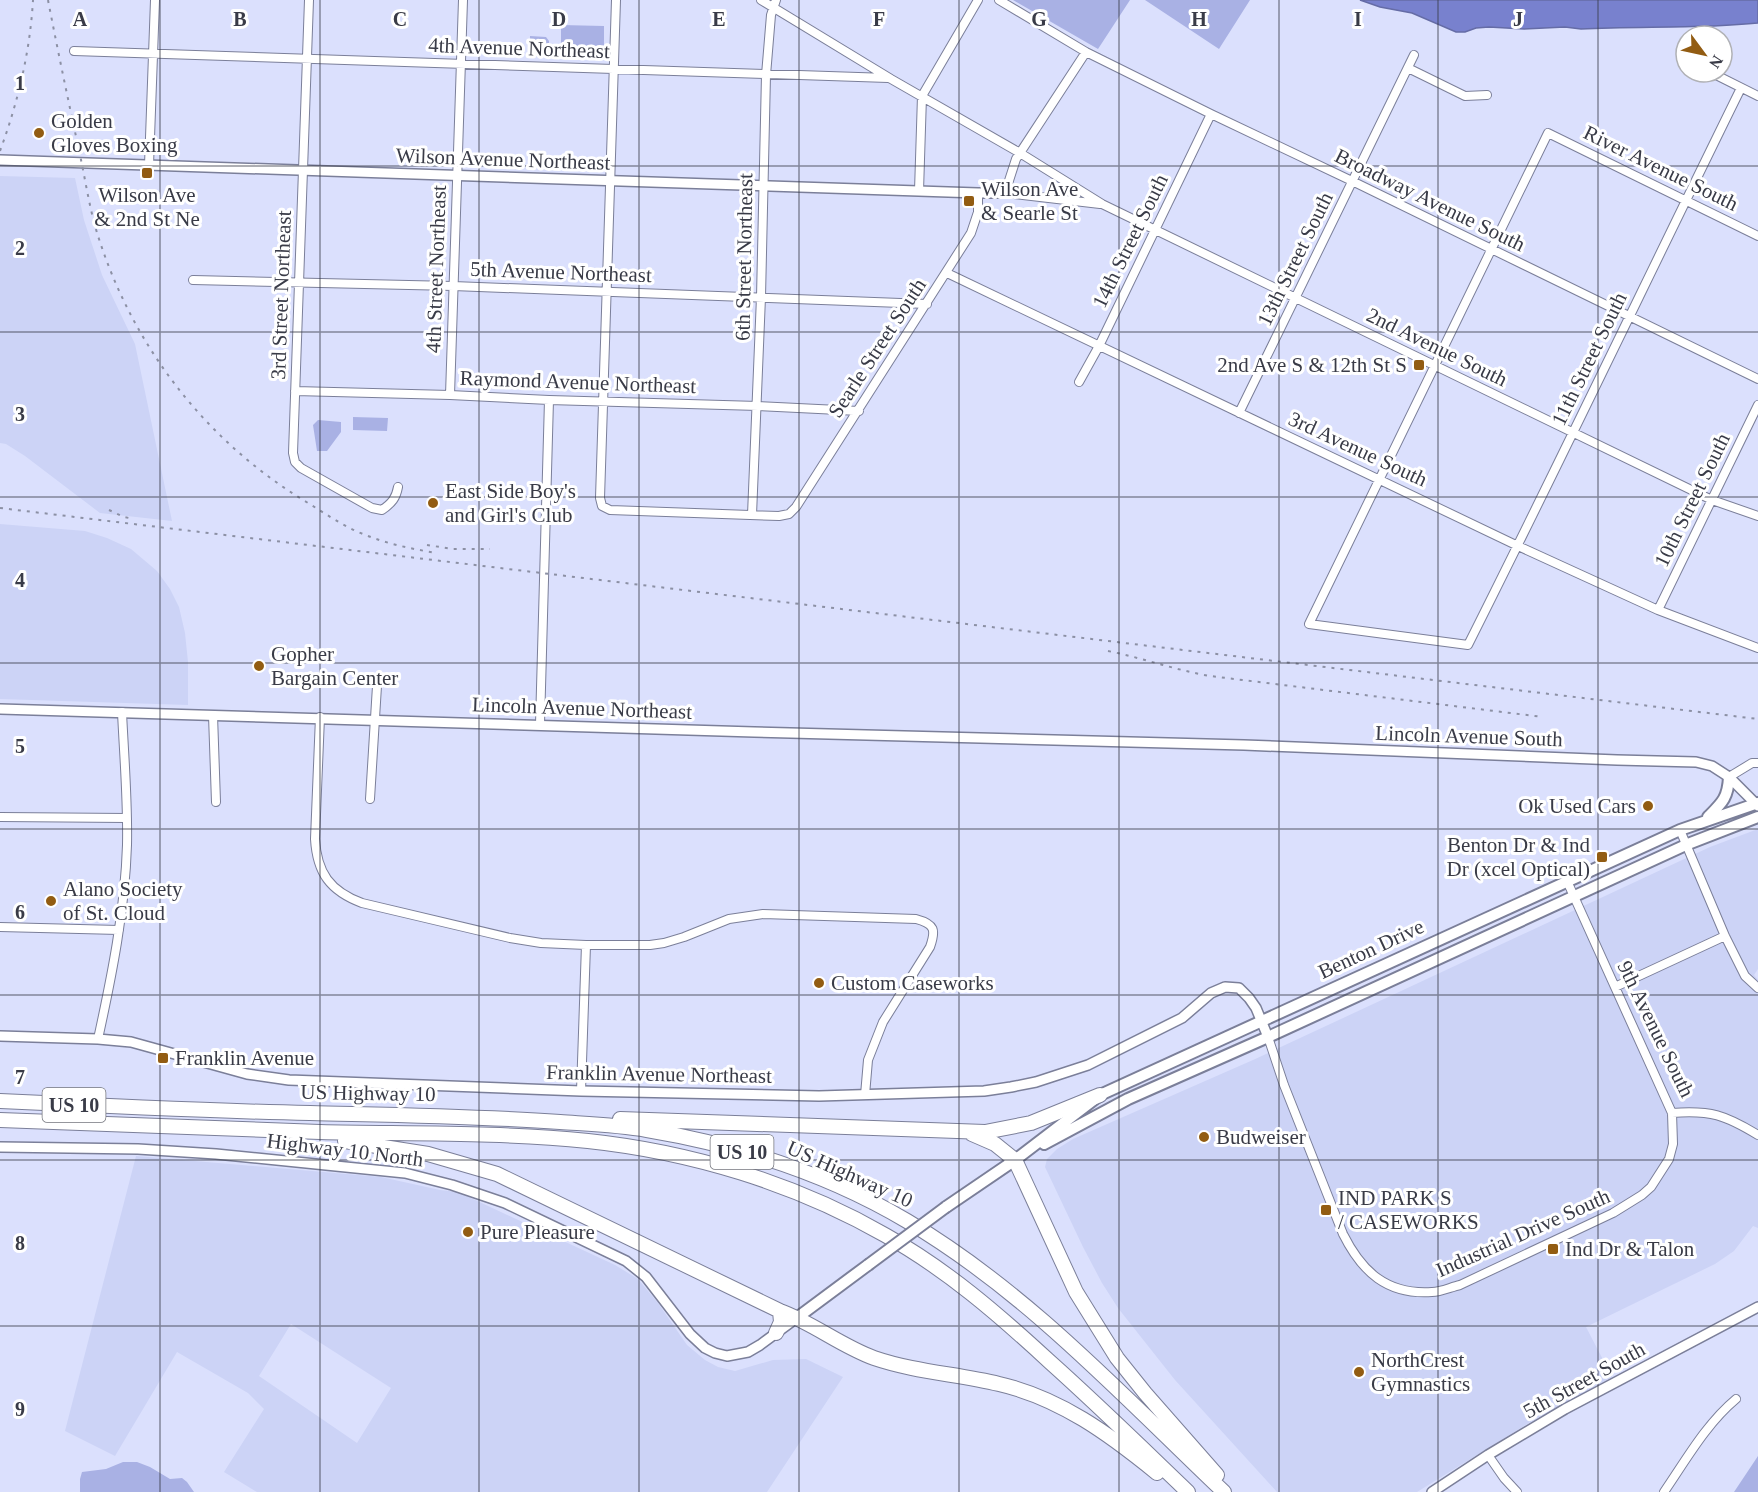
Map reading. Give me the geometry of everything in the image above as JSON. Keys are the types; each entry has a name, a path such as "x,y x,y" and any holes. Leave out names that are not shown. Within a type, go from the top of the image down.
{"highway":[{"path":"522,1119 639,1119 985,1132 1031,1123 1100,1095"},
{"name":"US Highway 10","path":"0,1101 148,1108 522,1119 644,1129 750,1154 830,1183 879,1206 954,1251 1015,1296 1086,1360 1224,1492"},
{"name":"US 10","path":"0,1120 224,1129 499,1135 623,1146 724,1168 799,1194 884,1234 935,1266 1022,1336 1188,1492"},
{"path":"224,1129 393,1147 466,1164 497,1174 780,1311 798,1317 846,1347 896,1365 1000,1384 1057,1405 1106,1433 1179,1492"},
{"path":"957,1130 984,1138 1015,1160 1076,1292 1117,1358 1233,1492"},
{"path":"776,1333 781,1322 780,1311"}],"main road":[{"path":"1704,821 1727,795 1729,777"},
{"name":"Benton Drive","path":"798,1317 946,1207 1015,1160 1100,1095 1680,830 1757,804"},
{"name":"Benton Drive","path":"1015,1160 1128,1099 1688,844 1758,817"}],"street":[{"path":"148,165 155,0"},
{"name":"3rd Street Northeast","path":"309,0 293,453 301,468 372,508 382,510 390,505 396,498 398,487"},
{"name":"4th Street Northeast","path":"450,395 462,0"},
{"path":"616,0 600,498 603,506 610,510 752,515"},
{"name":"2nd Avenue South","path":"761,0 774,3 891,79 1020,153 1102,204 1712,500 1758,516"},
{"path":"919,191 922,96 978,0"},
{"name":"Broadway Avenue South","path":"999,0 1086,52 1210,114 1758,379"},
{"name":"6th Street Northeast","path":"752,515 758,406 766,75 774,3"},
{"name":"4th Avenue Northeast","path":"74,51 891,79"},
{"path":"1005,193 1016,159 1086,52"},
{"name":"13th Street South","path":"1239,414 1414,55"},
{"path":"1408,68 1465,96 1487,95"},
{"path":"1733,84 1758,96"},
{"name":"11th Street South","path":"1379,478 1309,624 1468,645 1574,433 1741,88"},
{"name":"14th Street South","path":"1079,382 1099,346 1210,114"},
{"name":"River Avenue South","path":"1491,250 1548,133 1758,236"},
{"name":"Wilson Avenue Northeast","path":"0,160 1005,193"},
{"name":"Searle Street South","path":"752,515 779,516 789,514 796,507 971,233 978,212 978,193"},
{"name":"2nd Avenue South","path":"1005,193 1102,204"},
{"path":"1379,478 1491,250"},
{"name":"3rd Avenue South","path":"947,273 1518,546 1658,610 1758,648"},
{"name":"5th Avenue Northeast","path":"194,280 453,286 927,304"},
{"name":"Raymond Avenue Northeast","path":"295,391 858,411"},
{"path":"540,724 549,400"},
{"name":"10th Street South","path":"1658,610 1758,405"},
{"path":"370,799 377,686"},
{"name":"Lincoln Avenue Northeast","path":"0,709 1163,743"},
{"path":"98,1039 110,986 126,875 127,818 122,712"},
{"path":"213,715 216,802"},
{"path":"320,717 316,855 320,869 334,887 362,903 498,935 541,943 586,945 650,945 684,937 729,919 763,914 916,919 926,922 933,928 934,936 930,947 883,1022 868,1060 865,1095"},
{"name":"Lincoln Avenue South","path":"1163,743 1696,762 1712,766 1729,777 1757,804"},
{"path":"1729,777 1752,763 1758,763"},
{"path":"0,817 127,818"},
{"path":"1680,830 1688,844 1725,936 1745,976 1758,988"},
{"name":"9th Avenue South","path":"1567,881 1672,1113 1716,1114 1758,1135"},
{"path":"0,927 119,930"},
{"path":"1615,987 1725,936"},
{"path":"581,1091 586,945"},
{"name":"Franklin Avenue Northeast","path":"0,1036 131,1042 247,1074 289,1080 581,1091 819,1096 984,1090 1011,1087 1065,1074 1168,1026 1182,1018 1211,993 1225,987 1239,988 1249,998 1256,1008 1268,1037"},
{"name":"Industrial Drive South","path":"1268,1037 1284,1085 1352,1253 1363,1266 1385,1284 1399,1290 1434,1292 1460,1285 1626,1206 1651,1187 1669,1159 1673,1144 1672,1113"},
{"name":"Highway 10 North","path":"0,1147 138,1149 218,1154 395,1172 431,1179 477,1192 505,1203 626,1260 646,1277 690,1334 705,1348 715,1353 727,1356 748,1352 798,1317"},
{"name":"5th Street South","path":"1432,1492 1565,1409 1758,1307"},
{"path":"1664,1492 1713,1421 1736,1399"},
{"path":"1488,1455 1517,1492"}],"shaded area":[{"path":"1013,0 1130,0 1098,49"},
{"path":"1145,0 1250,0 1219,49"},
{"path":"1360,0 1758,0 1758,23 1674,24 1674,27 1581,29 1489,27 1456,32 1412,13 1380,7"},
{"path":"561,25 604,26 602,55 561,55"},
{"path":"530,36 546,37 549,41 549,54 530,54"},
{"path":"0,176 75,178 84,220 102,275 135,344 172,521 100,513 25,456 6,444 0,443"},
{"path":"353,417 388,418 387,431 353,430"},
{"path":"318,420 341,422 341,432 327,451 317,451 313,425"},
{"path":"0,524 85,531 131,549 157,571 179,607 188,662 188,705 0,699"},
{"path":"1758,829 1758,969 1754,975 1758,980 1758,1228 1753,1226 1734,1251 1715,1264 1586,1327 1612,1377 1542,1415 1417,1492 1277,1492 1175,1380 1118,1308 1083,1247 1045,1167 1047,1159 1057,1149 1073,1139 1253,1060 1710,847"},
{"path":"136,1156 381,1177 458,1192 615,1265 638,1279 687,1345 705,1360 718,1367 735,1371 773,1360 806,1359 843,1377 767,1492 257,1492 224,1472 264,1409 248,1393 177,1352 115,1456 65,1431","holes":["291,1324 391,1388 357,1443 259,1376"]},
{"path":"1758,1456 1758,1492 1734,1492"},
{"path":"123,1462 137,1462 170,1479 182,1478 194,1492 80,1492 82,1472 106,1469"}],"railway":[{"path":"0,151 22,77 33,0"},
{"path":"48,0 88,197 99,239 114,280 133,319 155,355 207,422 238,452 272,479 328,516 356,531 390,543 437,553"},
{"path":"0,508 1758,719"},
{"path":"109,510 134,519"},
{"path":"427,545 453,549 490,549"},
{"path":"1108,651 1210,676 1543,717"}],"place":[{"name":"Golden Gloves Boxing","path":"39,133"},
{"name":"Wilson Ave & 2nd St Ne","path":"147,173"},
{"name":"Wilson Ave & Searle St","path":"969,201"},
{"name":"2nd Ave S & 12th St S","path":"1419,365"},
{"name":"East Side Boy's and Girl's Club","path":"433,503"},
{"name":"Gopher Bargain Center","path":"259,666"},
{"name":"Ok Used Cars","path":"1648,806"},
{"name":"Benton Dr & Ind Dr (xcel Optical)","path":"1602,857"},
{"name":"Alano Society of St. Cloud","path":"51,901"},
{"name":"Custom Caseworks","path":"819,983"},
{"name":"Franklin Avenue","path":"163,1058"},
{"name":"Budweiser","path":"1204,1137"},
{"name":"IND PARK S / CASEWORKS","path":"1326,1210"},
{"name":"Pure Pleasure","path":"468,1232"},
{"name":"Ind Dr & Talon","path":"1553,1249"},
{"name":"NorthCrest Gymnastics","path":"1359,1372"}]}
